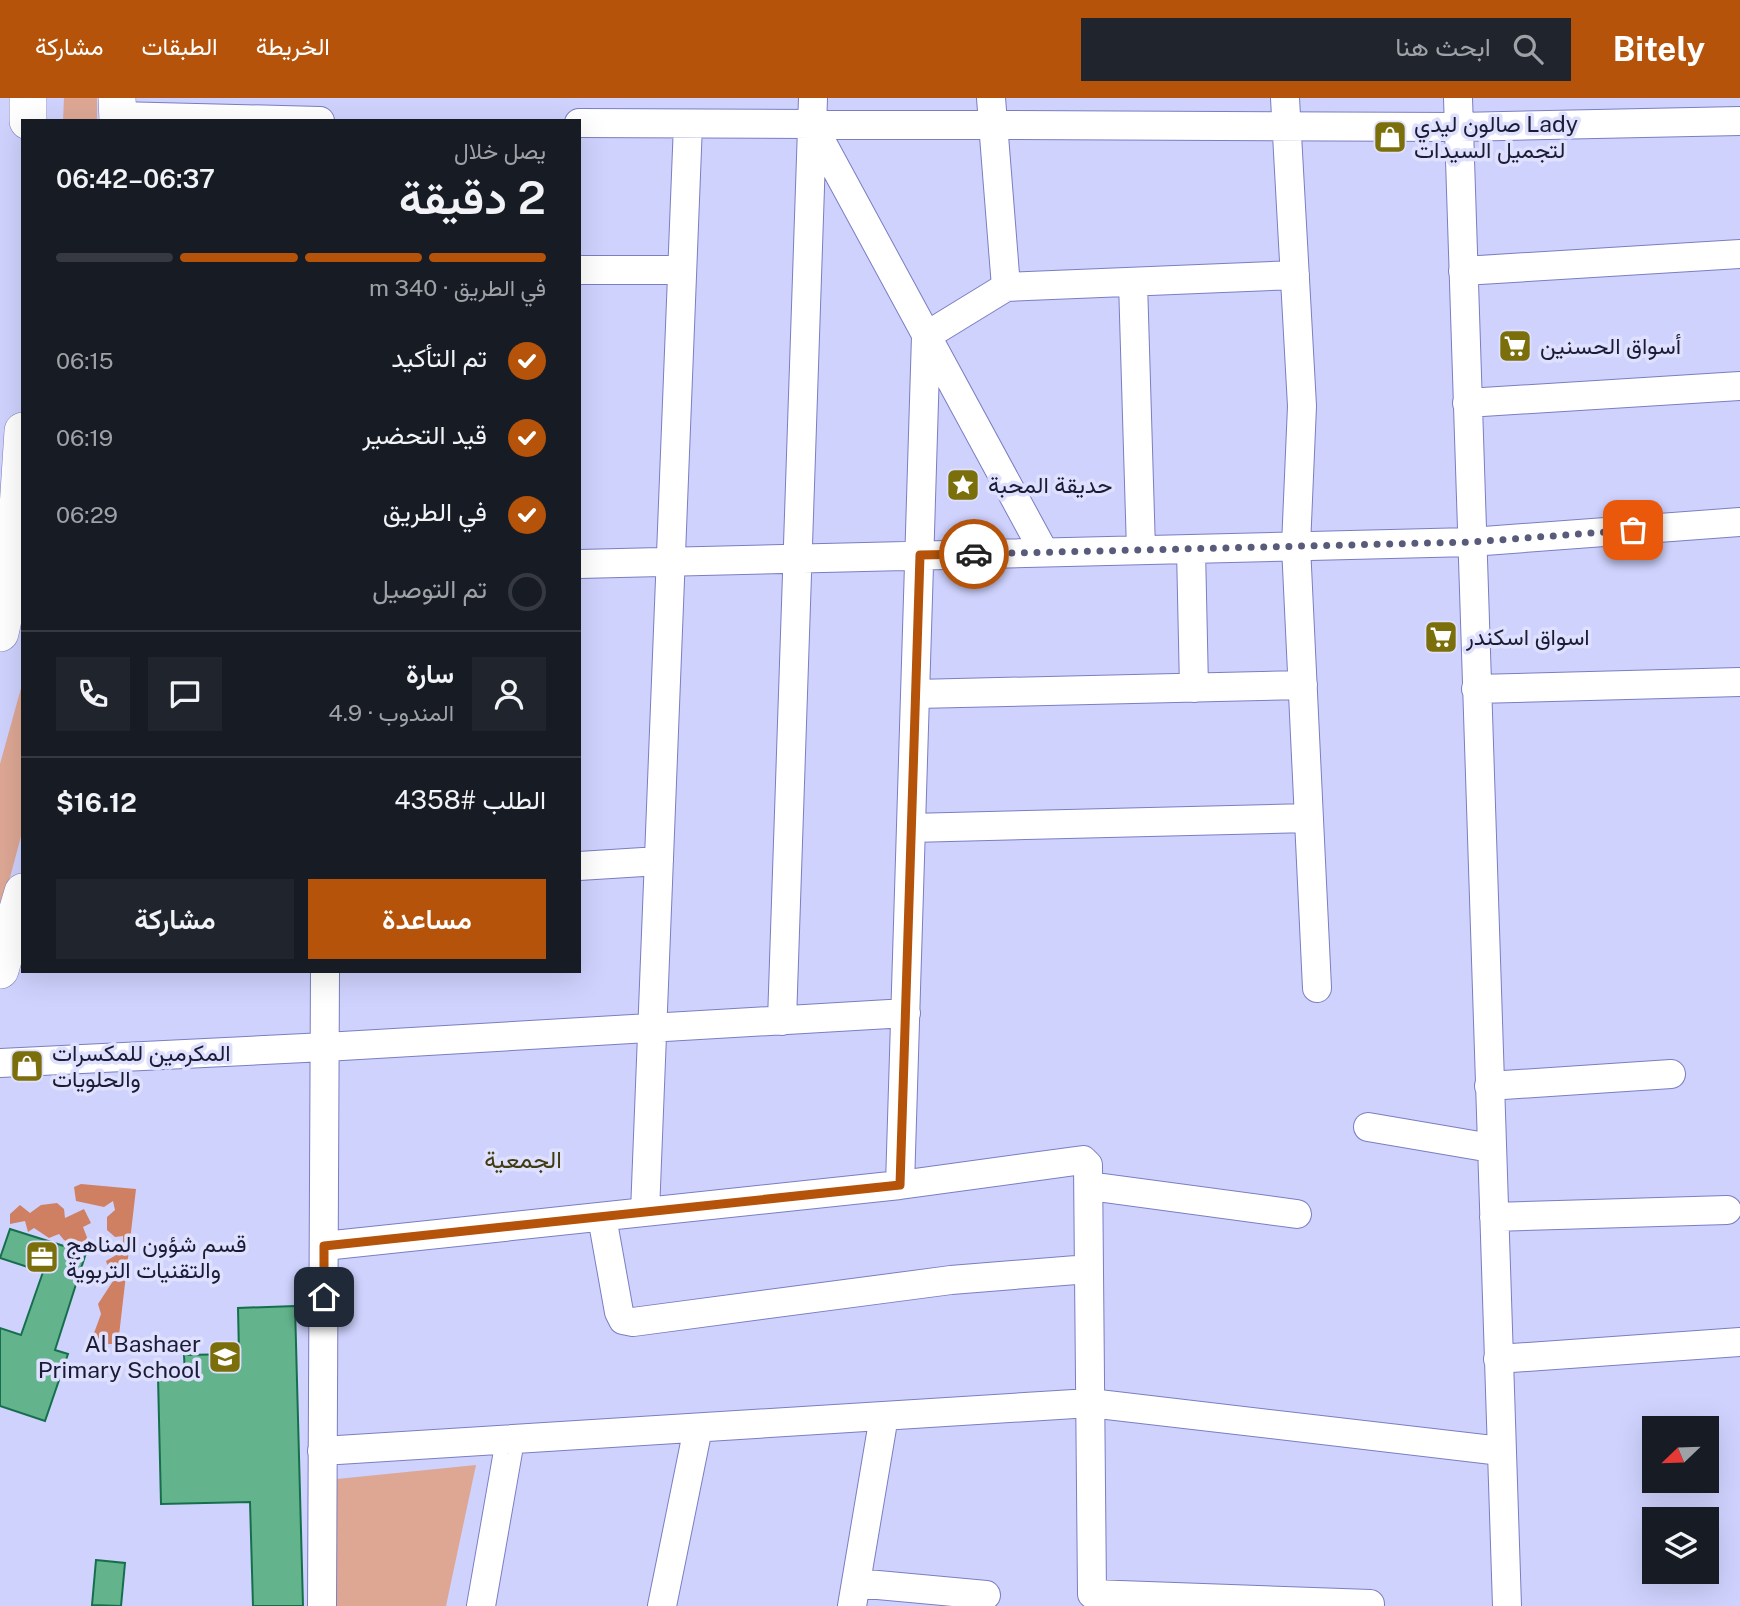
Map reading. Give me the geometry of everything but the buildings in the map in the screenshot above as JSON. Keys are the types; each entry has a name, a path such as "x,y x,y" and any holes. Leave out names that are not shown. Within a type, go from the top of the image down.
{"main road":[{"path":"0,633 14,570 21,462"},
{"path":"0,970 21,899"}],"street":[{"path":"331,98 331,119"},
{"path":"1285,98 1302,406 1296,546 1317,988"},
{"path":"1458,98 1507,1606"},
{"path":"117,112 275,119"},
{"path":"581,123 688,124 813,112 992,112 1287,126 1459,127 1740,121"},
{"path":"813,112 926,335 1044,552"},
{"path":"782,1021 813,112"},
{"path":"992,112 1006,287"},
{"path":"645,1212 688,124"},
{"path":"1462,271 1740,254"},
{"path":"581,270 682,270"},
{"path":"926,335 1006,287 1295,275"},
{"path":"1133,282 1141,550"},
{"path":"900,1185 926,335"},
{"path":"1467,403 1740,386"},
{"path":"581,564 1471,542 1740,522"},
{"path":"1191,549 1194,688"},
{"path":"1476,689 1740,682"},
{"path":"916,694 1303,685"},
{"path":"911,828 1309,818"},
{"path":"581,866 659,861"},
{"path":"322,1606 326,973"},
{"path":"0,1063 906,1013"},
{"path":"1489,1086 1671,1074"},
{"path":"1368,1127 1492,1148"},
{"path":"324,1246 900,1185 1083,1160 1088,1165 1092,1594 1370,1604"},
{"path":"1088,1186 1297,1214"},
{"path":"1494,1217 1727,1209"},
{"path":"602,1217 619,1312 623,1320 633,1322 951,1280 1089,1269"},
{"path":"1498,1359 1740,1342"},
{"path":"322,1451 1090,1403 1501,1451"},
{"path":"884,1416 854,1594 986,1595"},
{"path":"662,1606 698,1428"},
{"path":"481,1606 510,1440"}],"shaded area":[{"path":"64,98 97,98 97,119 63,119"},
{"path":"21,688 21,836 0,915 0,764"},
{"path":"81,1184 136,1189 118,1344 102,1344 94,1333 101,1314 98,1304 113,1281 106,1261 123,1251 123,1236 115,1237 107,1230 107,1217 115,1210 113,1201 104,1207 76,1201 74,1187"},
{"path":"57,1203 64,1209 65,1218 84,1209 91,1223 83,1227 88,1240 77,1246 64,1240 59,1234 49,1238 34,1228 28,1232 25,1221 10,1224 10,1214 20,1205 30,1213 41,1205"},
{"path":"476,1465 446,1606 333,1606 337,1479"}],"way so far":[{"path":"974,554 1471,542 1633,530"}],"place":[{"name":"صالون ليدي Lady لتجميل السيدات","path":"1390,137"},
{"name":"أسواق الحسنين","path":"1515,346"},
{"name":"حديقة المحبة","path":"963,485"},
{"name":"اسواق اسكندر","path":"1441,637"},
{"name":"المكرمين للمكسرات والحلويات","path":"27,1066"},
{"name":"قسم شؤون المناهج والتقنيات التربوية","path":"42,1257"},
{"name":"Al Bashaer Primary School","path":"225,1357"}],"district":[{"name":"الجمعية","path":"523,1160"}],"route":[{"path":"324,1297 324,1246 900,1185 920,555 974,554"}]}
